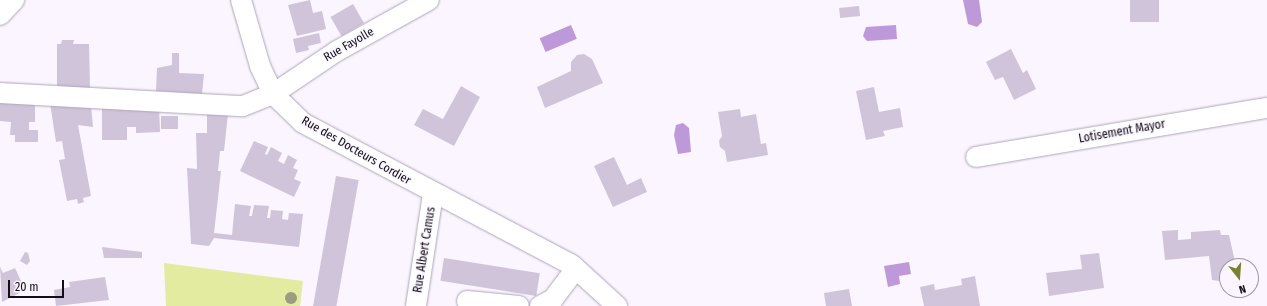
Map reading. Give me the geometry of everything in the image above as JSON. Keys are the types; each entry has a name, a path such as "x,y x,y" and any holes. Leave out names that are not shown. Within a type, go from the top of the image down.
{"street":[{"path":"0,15 14,0"},
{"path":"0,93 242,106 273,94 260,66 241,0"},
{"name":"Rue Fayolle","path":"273,94 325,59 428,0"},
{"name":"Rue des Docteurs Cordier","path":"273,94 303,123 433,194 576,269 617,306"},
{"name":"Lotisement Mayor","path":"976,157 1267,108"},
{"name":"Rue Albert Camus","path":"416,306 433,194"},
{"path":"540,306 553,299 576,269"},
{"path":"467,301 519,306"}],"green space":[{"path":"164,263 303,281 300,306 166,306"}],"shaded area":[{"path":"963,0 979,0 982,22 977,27 968,24"},
{"path":"571,25 577,39 546,52 540,38"},
{"path":"896,25 897,39 867,41 863,36 866,27"},
{"path":"683,123 689,128 691,152 678,154 674,135 676,125"},
{"path":"909,262 911,274 899,276 900,284 888,287 884,266"}],"building":[{"path":"310,0 313,13 322,11 326,29 297,36 288,5"},
{"path":"1130,0 1159,0 1159,22 1130,22"},
{"path":"353,4 364,23 341,36 330,17"},
{"path":"859,6 860,16 840,18 839,8"},
{"path":"319,33 321,43 308,46 309,50 296,53 293,39"},
{"path":"62,40 74,40 73,44 89,44 90,88 57,87 57,44 61,44"},
{"path":"1011,49 1023,73 1027,70 1036,89 1014,100 1003,77 995,80 986,62"},
{"path":"172,53 179,53 179,73 204,74 202,94 156,91 157,68 172,65"},
{"path":"584,54 592,59 603,83 545,108 537,87 571,71 571,62 577,55"},
{"path":"461,86 480,97 454,146 414,125 423,109 443,119"},
{"path":"874,87 879,112 900,108 903,127 883,131 885,136 866,140 856,91"},
{"path":"0,102 35,103 35,122 29,122 29,130 38,130 38,142 15,142 15,135 10,135 11,122 0,121"},
{"path":"50,103 91,105 93,127 78,125 91,196 83,198 84,202 78,204 77,199 67,201 59,160 65,159 62,141 56,142"},
{"path":"102,106 159,106 160,132 136,133 136,127 127,127 127,140 102,140"},
{"path":"207,109 228,114 224,151 220,151 218,171 221,171 214,233 232,235 235,204 251,206 249,216 252,216 254,205 269,206 267,218 270,218 271,210 283,211 282,219 288,220 289,213 303,214 299,247 214,238 209,246 191,244 187,168 197,169 196,133 207,133"},
{"path":"740,109 741,117 756,114 761,144 766,143 768,155 727,162 725,151 720,147 719,141 722,136 718,112"},
{"path":"161,116 178,116 178,129 161,129"},
{"path":"254,141 268,147 265,154 267,155 271,147 282,153 278,161 284,164 288,155 297,160 293,168 298,170 294,179 301,182 294,197 240,171"},
{"path":"614,157 627,185 641,178 647,192 613,207 594,166"},
{"path":"336,176 359,180 336,306 313,306"},
{"path":"1178,230 1178,240 1191,239 1191,232 1220,230 1221,235 1229,235 1234,258 1219,258 1219,281 1212,280 1209,256 1165,260 1162,231"},
{"path":"102,247 142,252 142,258 104,258"},
{"path":"25,252 28,253 30,261 27,265 20,261"},
{"path":"1099,253 1104,288 1049,296 1046,273 1082,269 1080,255"},
{"path":"444,258 540,273 536,296 440,281"},
{"path":"0,267 3,273 15,268 25,290 2,302"},
{"path":"975,276 980,306 924,306 920,287 934,284 935,290 962,285 961,279"},
{"path":"105,277 109,300 56,306 54,290 70,287 69,282"},
{"path":"849,289 852,306 826,306 824,293"}]}
